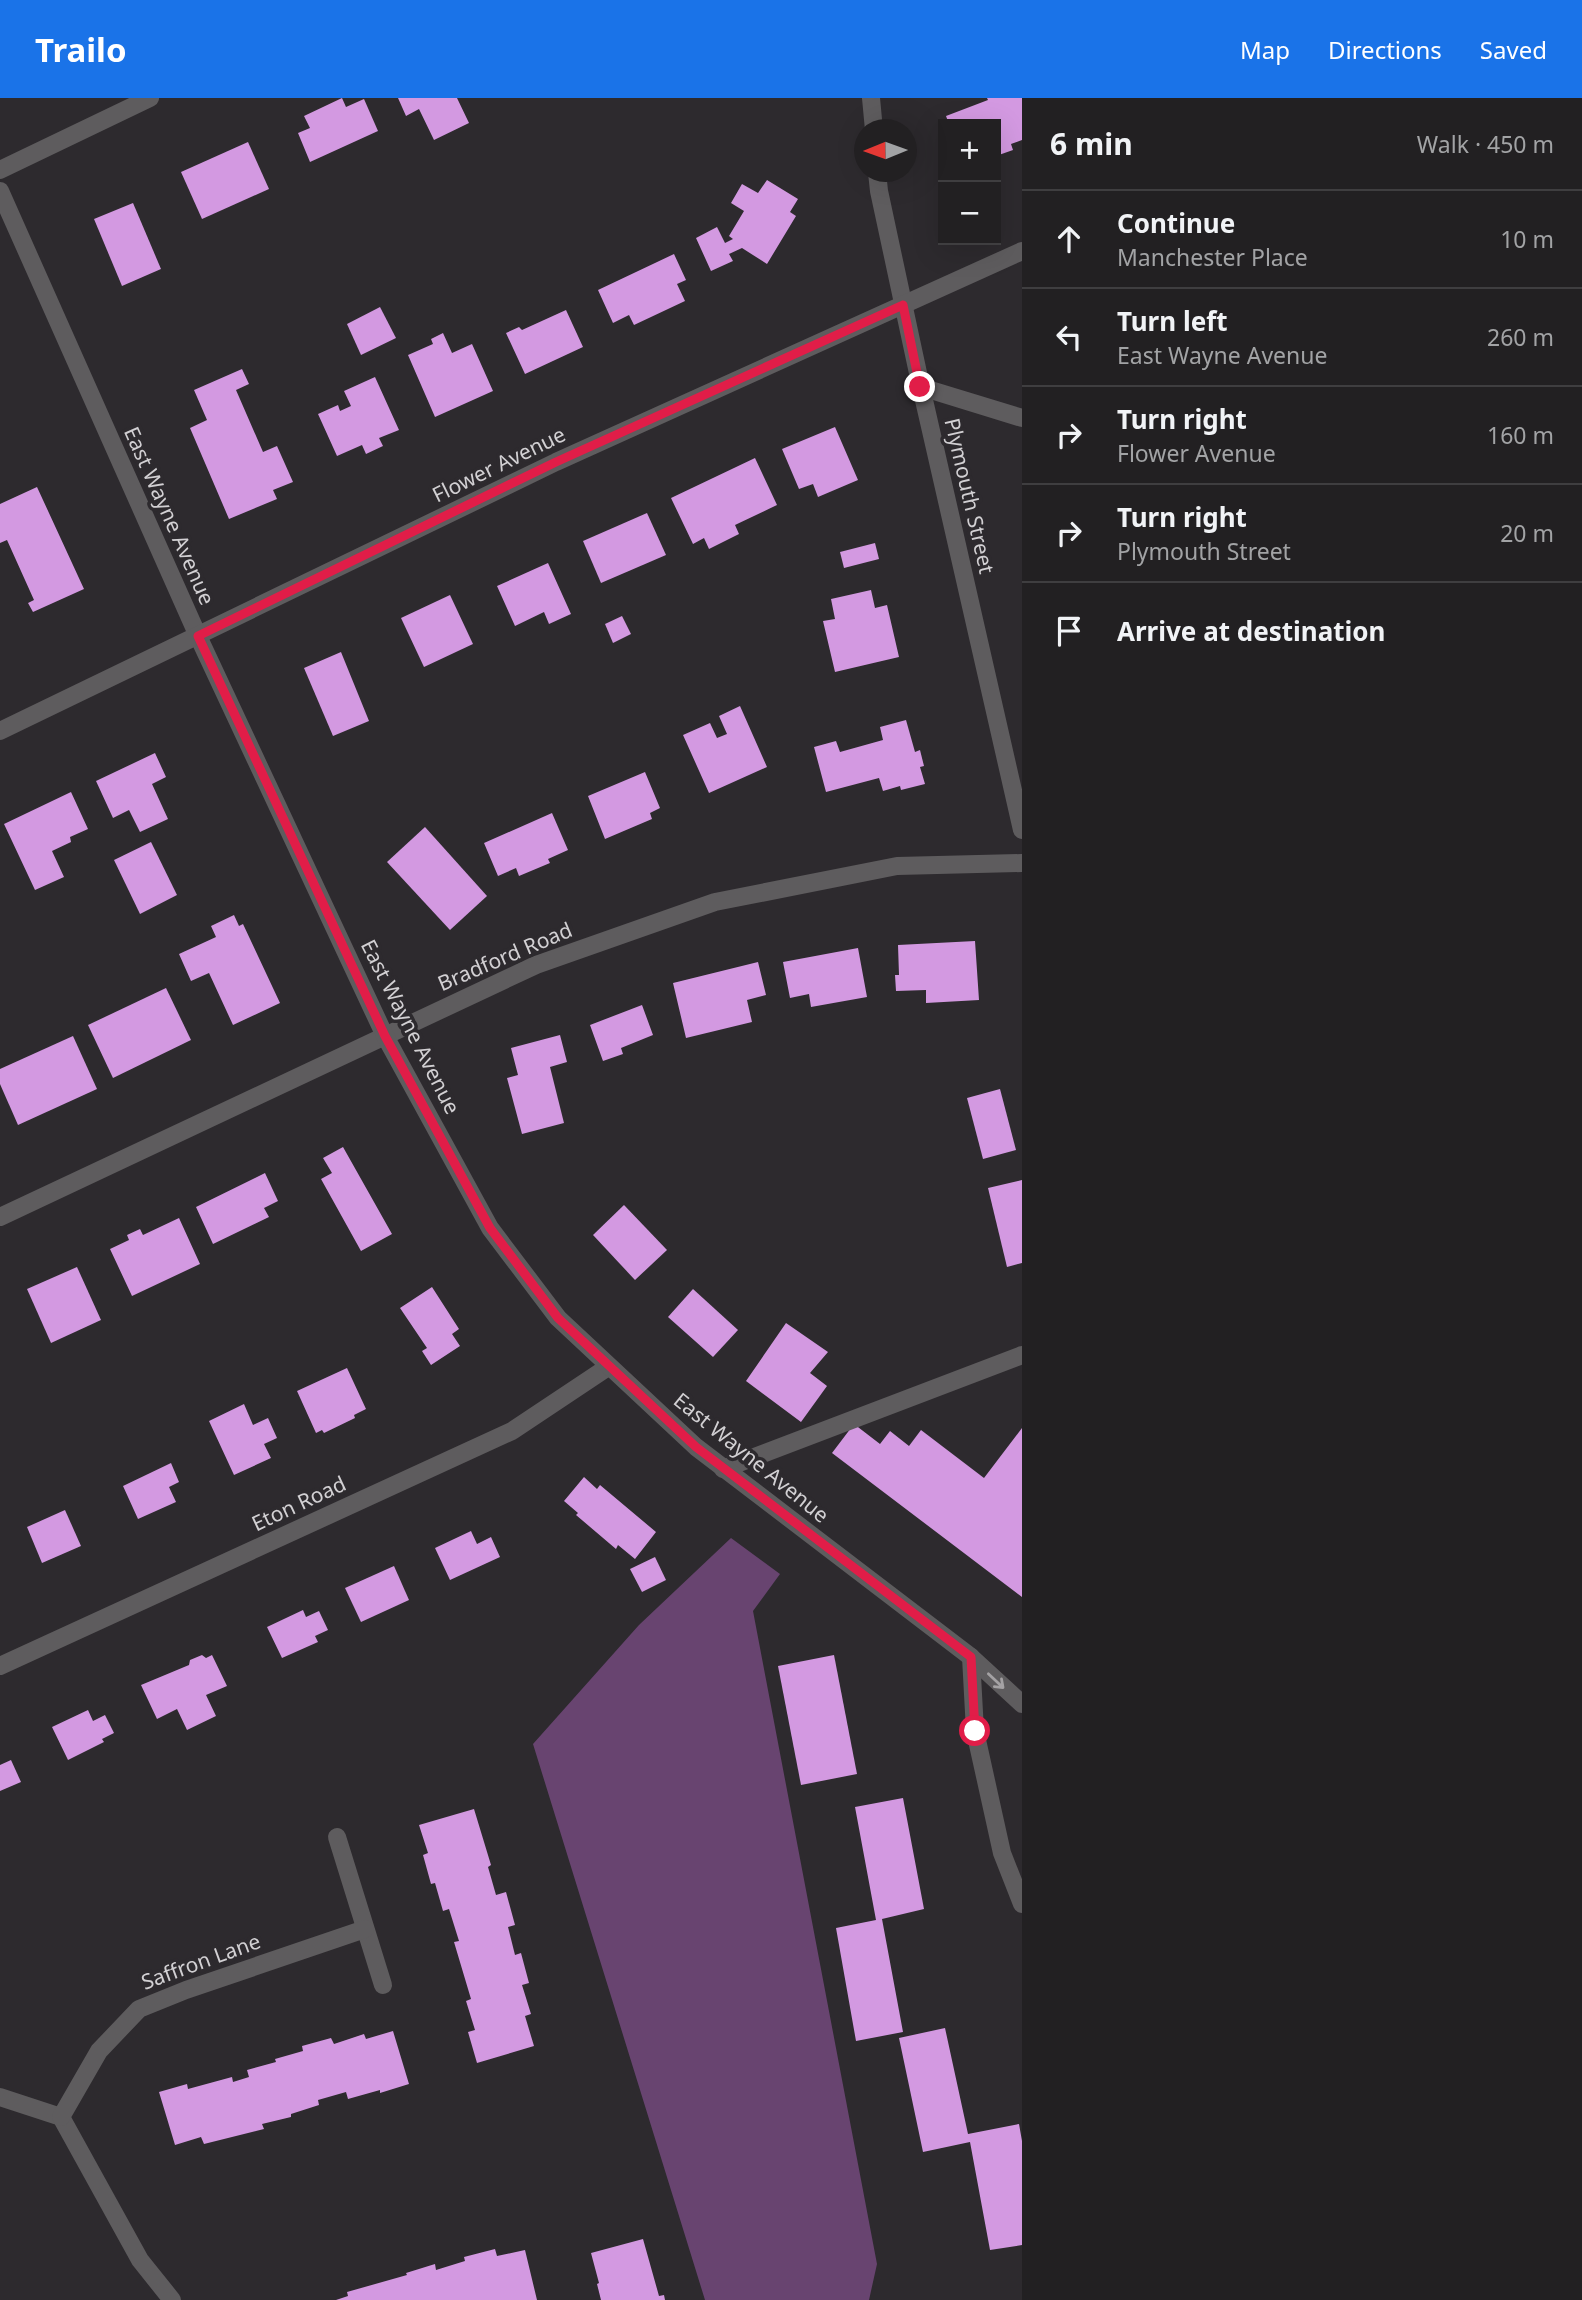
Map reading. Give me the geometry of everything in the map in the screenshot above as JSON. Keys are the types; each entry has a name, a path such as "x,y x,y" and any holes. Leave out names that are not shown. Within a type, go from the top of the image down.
{"street":[{"path":"0,170 150,98"},
{"path":"871,98 873,119"},
{"name":"Plymouth Street","path":"878,182 920,387 1022,830"},
{"name":"East Wayne Avenue","path":"0,191 198,636 385,1036 490,1228 558,1318 696,1447 971,1657 1022,1704"},
{"name":"Flower Avenue","path":"0,731 556,462 1022,251"},
{"path":"920,387 1022,418"},
{"name":"Bradford Road","path":"0,1217 536,965 715,902 897,866 1022,863"},
{"path":"723,1469 1022,1356"},
{"name":"Eton Road","path":"0,1666 512,1431 608,1367"},
{"path":"971,1657 975,1731 1002,1853 1022,1904"},
{"path":"337,1837 383,1985"},
{"name":"Saffron Lane","path":"61,2117 99,2051 139,2009 186,1990 365,1929"},
{"path":"0,2097 61,2117 140,2260 172,2300"}],"shaded area":[{"path":"731,1538 780,1574 753,1611 877,2264 869,2300 705,2300 533,1744 639,1625"}],"building":[{"path":"342,98 346,107 364,99 378,131 310,162 298,133 310,128 304,116"},
{"path":"398,98 457,98 469,123 434,140 419,109 406,116"},
{"path":"987,98 1022,98 1022,140 1011,144 1013,150 1001,154 1001,119 947,119 946,116 988,100"},
{"path":"248,142 269,189 202,219 181,172"},
{"path":"767,180 798,199 790,212 796,216 767,264 742,248 729,254 733,261 711,271 696,238 717,227 725,243 733,239 729,236 744,211 731,203 742,184 758,193"},
{"path":"133,203 161,269 122,286 94,219"},
{"path":"674,254 686,280 677,284 685,301 634,325 629,315 613,323 598,290"},
{"path":"380,307 396,338 361,355 347,324"},
{"path":"566,310 583,347 525,374 506,333 519,327 522,330"},
{"path":"443,333 452,353 472,344 493,391 435,417 408,355 433,344 431,339"},
{"path":"242,369 249,384 236,390 263,452 277,446 293,482 273,490 277,499 229,519 190,428 207,420 194,390"},
{"path":"375,377 399,430 379,438 383,446 366,454 362,445 337,456 318,414 338,405 340,411 351,406 344,391"},
{"path":"835,427 858,480 818,497 813,484 799,489 782,449"},
{"path":"755,458 777,505 735,525 739,534 709,549 704,538 693,544 671,498"},
{"path":"37,487 84,589 33,612 28,603 34,600 7,540 0,543 0,504"},
{"path":"647,513 666,555 601,583 583,541"},
{"path":"875,543 879,559 844,568 840,552"},
{"path":"548,563 571,614 549,624 544,612 515,626 497,586"},
{"path":"871,590 875,608 887,605 899,657 835,672 823,621 835,619 831,599"},
{"path":"450,595 473,644 424,667 401,618"},
{"path":"622,616 631,634 613,643 605,624"},
{"path":"341,652 369,721 333,736 304,668"},
{"path":"740,706 767,767 709,793 683,735 710,723 717,738 727,734 719,716"},
{"path":"906,720 915,752 920,750 924,766 920,767 925,784 901,790 900,786 883,791 879,778 826,792 814,747 836,741 840,752 883,740 880,727"},
{"path":"155,753 166,777 152,784 168,819 140,832 129,810 113,818 96,781"},
{"path":"645,772 660,808 650,813 652,819 605,839 588,796"},
{"path":"71,792 88,829 70,837 71,842 52,851 64,877 35,890 4,824"},
{"path":"552,813 568,850 548,859 550,863 519,876 516,868 498,876 484,843"},
{"path":"425,827 487,896 450,930 387,862"},
{"path":"151,842 177,895 140,914 114,860"},
{"path":"234,915 239,926 243,924 280,1003 233,1025 209,973 191,981 179,954 216,937 211,926"},
{"path":"975,941 979,1000 926,1003 926,990 896,991 895,975 899,975 898,945"},
{"path":"858,948 867,997 811,1007 809,994 790,998 783,962"},
{"path":"758,962 766,995 747,1000 752,1022 686,1038 673,983"},
{"path":"166,988 191,1040 113,1078 88,1025"},
{"path":"642,1005 653,1035 621,1048 623,1054 603,1061 590,1025"},
{"path":"560,1035 567,1062 550,1067 564,1123 522,1134 507,1078 518,1075 511,1048"},
{"path":"73,1036 97,1089 18,1125 0,1084 0,1069"},
{"path":"1000,1089 1016,1150 983,1159 967,1098"},
{"path":"343,1147 392,1234 361,1251 321,1179 332,1173 323,1158"},
{"path":"265,1173 278,1201 264,1208 269,1217 213,1244 196,1207"},
{"path":"1022,1180 1022,1263 1007,1267 988,1188"},
{"path":"624,1205 667,1250 635,1280 593,1235"},
{"path":"179,1218 200,1264 132,1296 110,1249 129,1240 127,1235 140,1229 143,1235"},
{"path":"77,1267 101,1320 51,1343 27,1289"},
{"path":"432,1287 459,1329 452,1334 460,1346 431,1365 422,1351 427,1348 400,1308"},
{"path":"693,1289 738,1330 713,1357 668,1317"},
{"path":"786,1323 828,1352 810,1373 827,1386 801,1422 746,1381"},
{"path":"347,1368 366,1409 354,1415 355,1418 324,1433 322,1430 316,1433 297,1391"},
{"path":"244,1404 253,1425 268,1418 277,1438 264,1444 271,1458 234,1475 209,1421"},
{"path":"854,1424 880,1444 890,1431 909,1446 921,1430 984,1478 1022,1428 1022,1597 832,1453"},
{"path":"171,1463 179,1482 169,1487 176,1502 138,1519 123,1486"},
{"path":"584,1477 597,1489 600,1485 656,1532 635,1559 618,1545 616,1549 576,1515 578,1513 564,1501"},
{"path":"65,1510 81,1546 42,1563 27,1527"},
{"path":"471,1531 477,1544 491,1537 500,1557 450,1580 435,1548"},
{"path":"655,1557 666,1580 642,1592 630,1569"},
{"path":"394,1566 409,1600 361,1622 345,1588"},
{"path":"303,1610 306,1617 319,1611 328,1630 315,1636 318,1642 282,1658 267,1627"},
{"path":"202,1655 206,1658 212,1655 227,1686 206,1695 216,1716 187,1730 177,1709 157,1719 141,1685 189,1665 190,1660"},
{"path":"834,1655 857,1774 801,1785 778,1666"},
{"path":"88,1710 93,1721 105,1715 114,1733 102,1739 104,1742 68,1760 52,1727"},
{"path":"11,1760 21,1782 0,1791 0,1765"},
{"path":"903,1798 924,1909 882,1919 903,2032 856,2041 836,1928 876,1920 855,1807"},
{"path":"474,1809 491,1865 488,1867 496,1895 506,1892 515,1925 508,1927 515,1955 521,1953 529,1983 522,1985 531,2014 525,2016 534,2046 477,2063 468,2032 475,2030 466,2001 471,1999 454,1942 459,1941 449,1909 443,1911 435,1883 431,1884 423,1855 428,1853 419,1825"},
{"path":"945,2028 968,2134 1019,2124 1022,2141 1022,2245 990,2250 970,2142 923,2152 899,2038"},
{"path":"393,2031 409,2084 348,2099 346,2092 318,2100 319,2105 291,2114 291,2117 262,2124 264,2129 204,2144 201,2137 175,2145 159,2092 187,2084 188,2089 232,2077 233,2082 249,2077 247,2070 303,2051 302,2046 331,2038 334,2044 364,2034 366,2039"},
{"path":"643,2239 659,2296 664,2295 665,2300 601,2300 591,2253"},
{"path":"495,2249 497,2256 525,2250 537,2300 336,2300 348,2296 347,2292 407,2275 406,2273 435,2264 436,2270 465,2261 464,2257"}],"route":[{"path":"920,387 903,305 556,462 198,636 385,1036 490,1228 558,1318 696,1447 971,1657 975,1731"}]}
